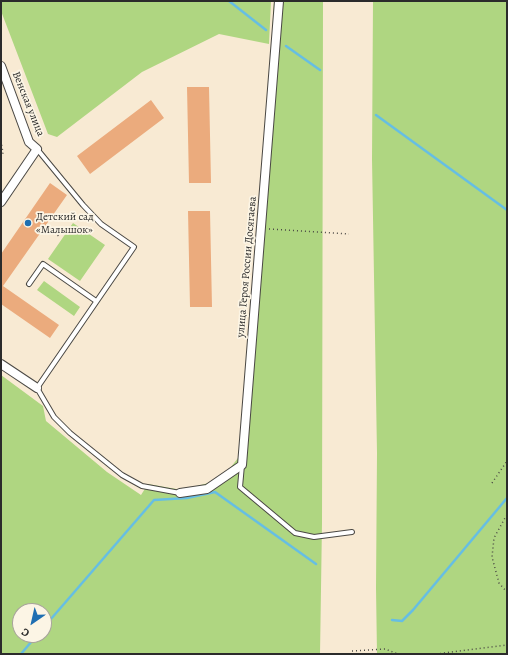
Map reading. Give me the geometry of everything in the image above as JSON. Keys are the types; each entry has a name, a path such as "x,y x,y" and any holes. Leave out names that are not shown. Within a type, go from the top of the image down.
{"street":[{"name":"улица Героя России Досягаева","path":"242,465 279,1"},
{"name":"Венская улица","path":"1,66 29,142 37,149"},
{"path":"1,202 37,149"},
{"path":"1,364 37,388"},
{"path":"180,493 206,489 242,465"}],"lane":[{"path":"37,149 83,205 101,224 134,247 37,388 54,418 70,433 122,475 142,486 180,493"},
{"path":"29,284 43,264 96,301"},
{"path":"242,465 240,487 295,533 314,537 352,532"}],"path":[{"path":"1,141 3,153 1,156"},
{"path":"48,228 60,237"},
{"path":"261,228 349,234"},
{"path":"492,483 507,461"},
{"path":"507,515 494,538 492,557 499,583 507,592"},
{"path":"436,654 507,645"},
{"path":"352,651 385,649 398,654"}],"green space":[{"path":"1,1 271,1 269,44 219,34 142,72 57,137 48,134 1,11"},
{"path":"274,1 323,1 322,523 320,654 1,654 1,375 43,406 46,421 107,472 141,495 148,484 182,490 212,482 227,472 238,458 246,459"},
{"path":"373,1 507,1 507,654 377,654 377,453 372,159"},
{"path":"73,223 105,245 80,281 48,259"},
{"path":"44,281 80,307 74,316 37,290"}],"building":[{"path":"187,87 209,87 211,183 189,183"},
{"path":"151,100 164,118 90,174 77,156"},
{"path":"50,183 67,195 3,286 59,325 50,338 1,304 1,254"},
{"path":"188,211 210,211 212,307 190,307"}],"waterway":[{"path":"229,1 266,30"},
{"path":"286,46 320,70"},
{"path":"376,115 507,210"},
{"path":"52,618 154,500 187,498 215,492 316,564"},
{"path":"392,620 402,621 413,610 507,498"},
{"path":"21,654 30,643"}],"place":[{"name":"Детский сад «Малышок»","path":"28,223"}]}
